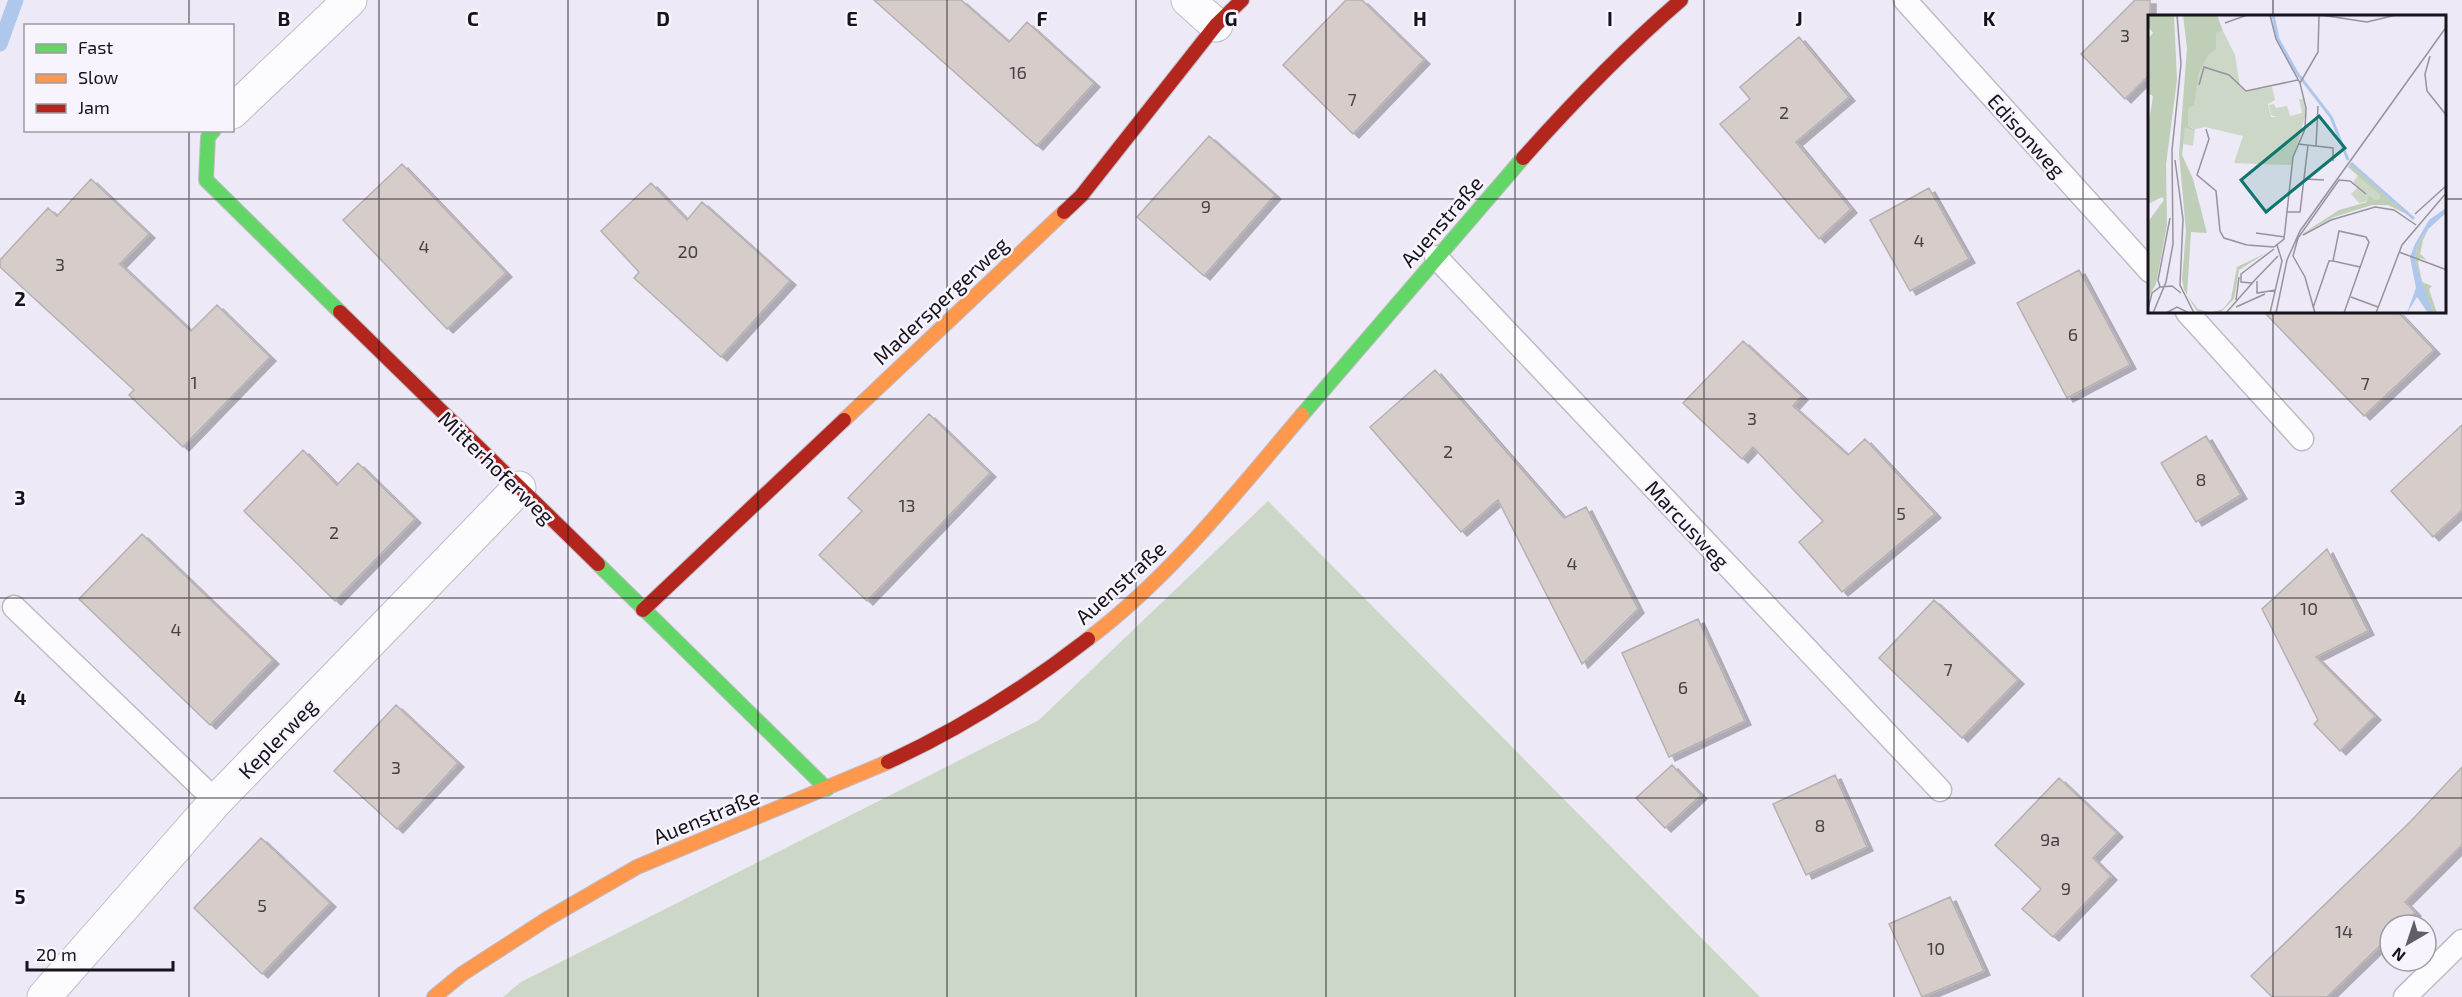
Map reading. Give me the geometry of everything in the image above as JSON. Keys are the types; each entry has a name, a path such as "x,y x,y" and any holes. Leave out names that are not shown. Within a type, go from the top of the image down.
{"street":[{"path":"234,110 350,0"},
{"path":"1188,0 1216,26"},
{"name":"Maderspergerweg","path":"643,610 1081,196 1216,26 1242,0"},
{"name":"Auenstraße","path":"434,997 462,974 546,919 637,867 827,789 916,749 990,709 1047,671 1115,619 1186,552 1436,258 1572,103 1646,30 1681,0"},
{"name":"Mitterhoferweg","path":"212,132 208,137 206,180 827,789"},
{"name":"Keplerweg","path":"44,997 216,801 519,488"}],"lane":[{"name":"Edisonweg","path":"1905,0 2148,269"},
{"name":"Marcusweg","path":"1436,258 1940,790"},
{"path":"2189,314 2302,439"},
{"path":"14,607 216,801"},
{"path":"2405,997 2462,941"}],"green space":[{"path":"1268,501 1760,997 503,997 521,982 1039,720"}],"building":[{"path":"874,0 961,0 1009,42 1027,22 1094,83 1037,146"},
{"path":"1346,0 1362,0 1424,60 1353,134 1283,65"},
{"path":"2135,0 2150,0 2148,76 2125,99 2081,54"},
{"path":"1799,37 1849,97 1796,142 1851,209 1819,239 1720,124 1750,99 1740,87"},
{"path":"1209,136 1275,195 1204,276 1137,217"},
{"path":"402,164 506,273 447,329 343,220"},
{"path":"91,179 149,234 120,264 191,331 217,305 270,357 183,447 129,395 134,390 0,267 0,260 48,208 57,216"},
{"path":"651,183 687,220 702,202 790,281 721,357 634,278 639,272 601,231"},
{"path":"1929,188 1969,259 1910,291 1870,220"},
{"path":"2079,270 2130,365 2067,398 2017,303"},
{"path":"2266,314 2400,314 2434,350 2364,416"},
{"path":"1743,341 1802,396 1793,406 1848,455 1865,439 1935,514 1842,592 1799,542 1823,521 1753,447 1742,459 1683,403"},
{"path":"1435,370 1564,518 1586,507 1638,609 1582,664 1498,500 1461,532 1370,427"},
{"path":"929,414 990,473 867,601 819,555 862,511 848,498"},
{"path":"2462,425 2462,510 2433,537 2391,491"},
{"path":"2206,436 2241,495 2196,522 2161,463"},
{"path":"303,450 337,485 358,463 415,519 335,601 244,511"},
{"path":"142,534 273,660 210,725 79,599"},
{"path":"2327,549 2368,631 2316,657 2375,716 2340,751 2314,724 2318,720 2262,609"},
{"path":"1934,600 2018,680 1962,738 1879,658"},
{"path":"1698,619 1745,721 1669,757 1622,653"},
{"path":"396,705 458,763 397,829 334,771"},
{"path":"1672,765 1701,795 1665,828 1636,798"},
{"path":"2462,767 2462,845 2405,902 2415,912 2378,913 2378,948 2327,997 2272,997 2251,976 2410,822"},
{"path":"1835,775 1867,847 1806,875 1773,804"},
{"path":"2059,778 2117,833 2093,858 2111,876 2053,937 2022,909 2041,889 1995,845"},
{"path":"261,838 330,903 262,974 194,908"},
{"path":"1950,897 1984,971 1922,997 1889,924"}],"waterway":[{"path":"0,44 16,0"}],"traffic: fast":[{"path":"212,132 208,137 206,180 340,312"},
{"path":"1302,415 1523,158"},
{"path":"598,564 827,789"}],"traffic: slow":[{"path":"844,420 1064,212"},
{"path":"1088,639 1118,615 1175,561 1227,504 1302,415"},
{"path":"434,997 462,974 547,919 637,867 888,762"}],"traffic: jam":[{"path":"1064,212 1081,196 1216,25 1242,0"},
{"path":"1523,158 1599,76 1681,0"},
{"path":"340,312 598,564"},
{"path":"643,610 844,420"},
{"path":"888,762 941,736 992,706 1041,674 1088,639"}]}
